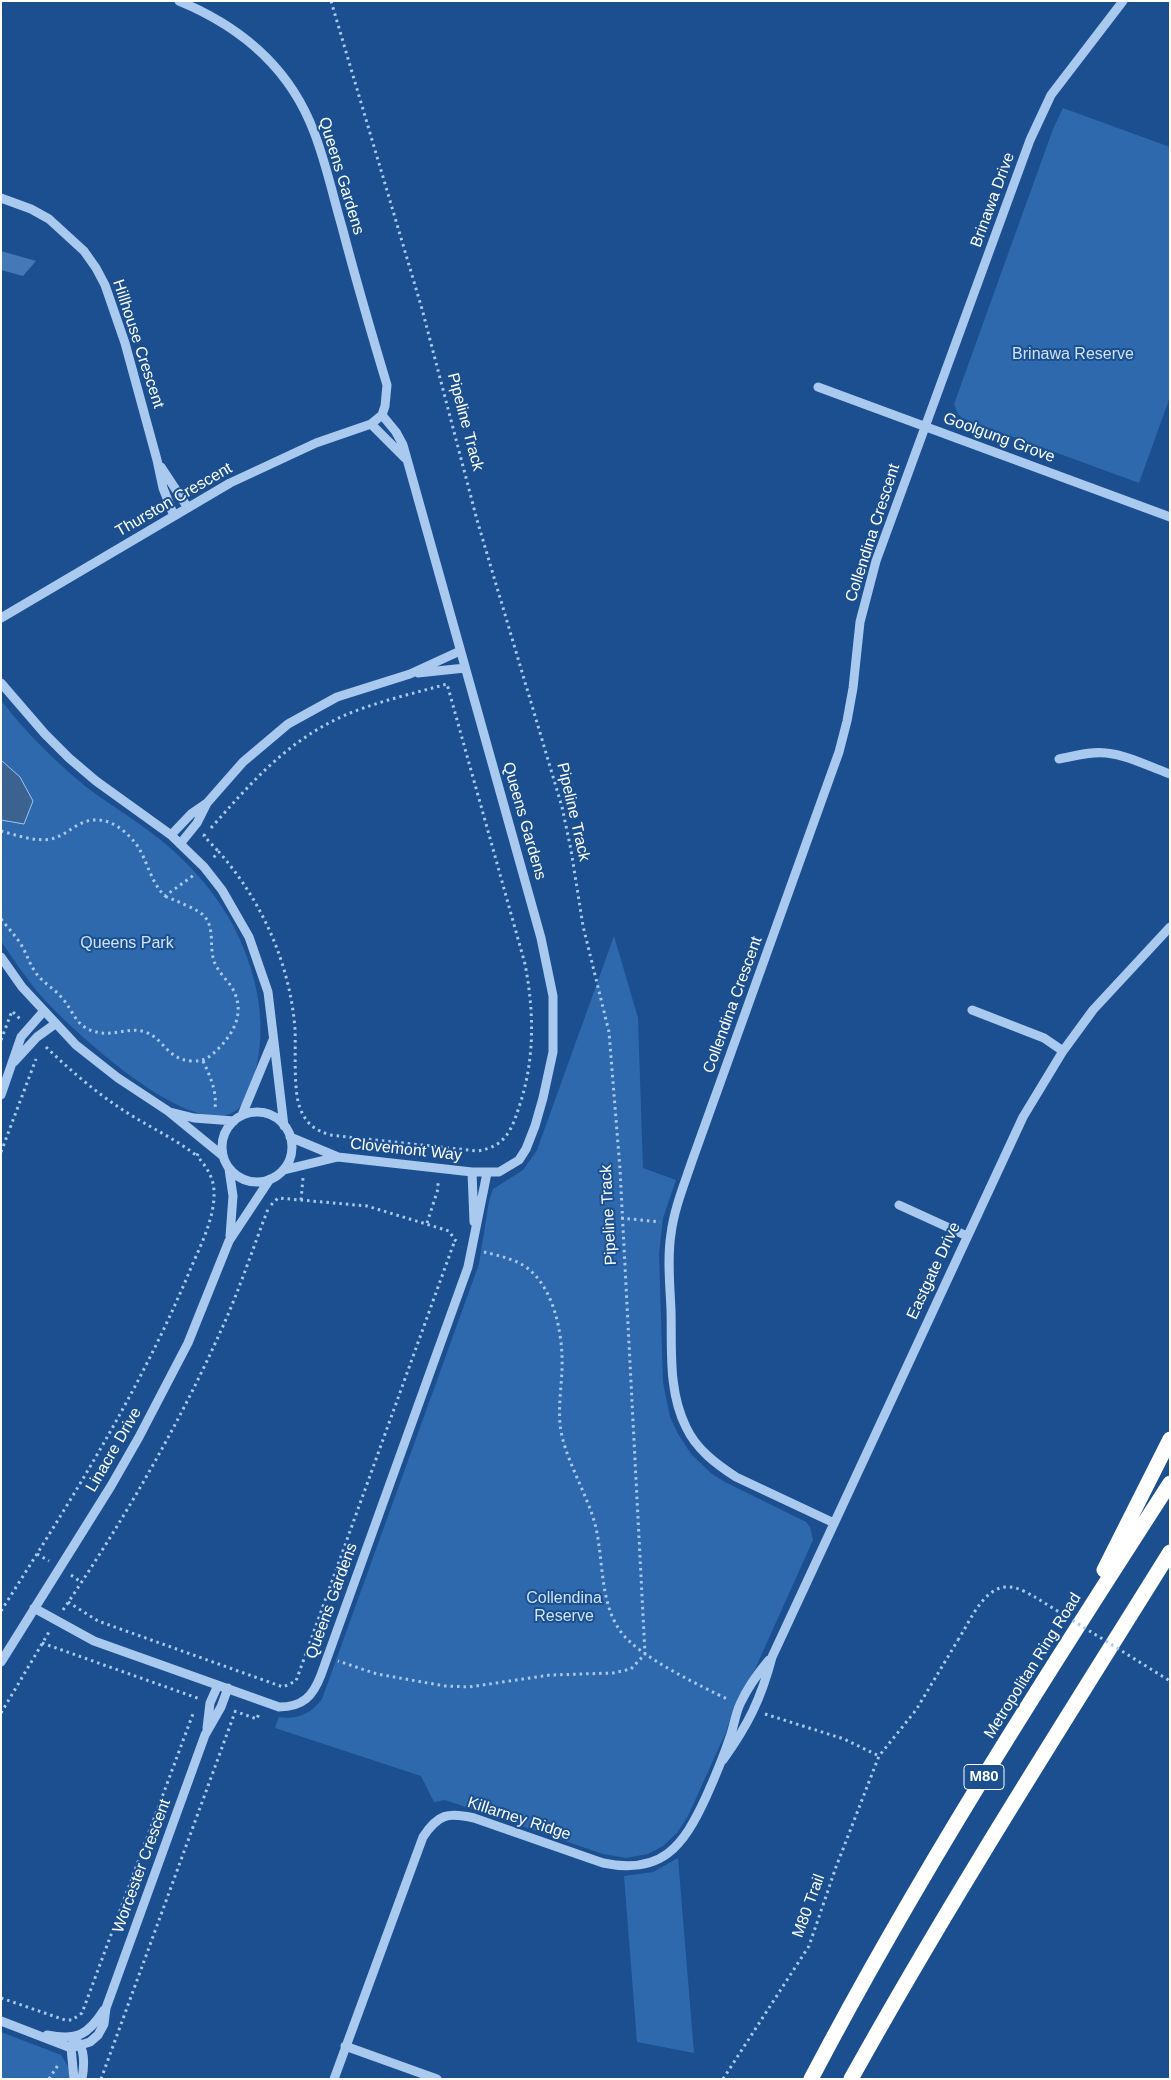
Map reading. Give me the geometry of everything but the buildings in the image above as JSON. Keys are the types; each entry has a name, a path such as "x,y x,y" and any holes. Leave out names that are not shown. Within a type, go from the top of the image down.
{"highway":[{"path":"1068,1640 1170,1440"},
{"name":"Metropolitan Ring Road","path":"811,2079 918,1885 1068,1640 1170,1483"},
{"name":"M80","path":"851,2079 908,1978 975,1866 1170,1552"}],"street":[{"name":"Queens Gardens","path":"179,1 217,18 254,44 284,77 307,116 325,167 387,385 387,395 382,415 396,432 403,445 405,458 541,938 553,996 554,1025 553,1052 543,1098 526,1149 519,1160 499,1172 472,1172 475,1231"},
{"name":"Brinawa Drive","path":"926,427 1041,114 1064,77 1124,1"},
{"name":"Hillhouse Crescent","path":"1,198 31,209 49,219 84,251 96,268 105,285 115,312 158,460 163,488 174,516"},
{"name":"Goolgung Grove","path":"818,387 1170,517"},
{"path":"371,424 382,415"},
{"name":"Queens Gardens","path":"371,424 405,458"},
{"name":"Thurston Crescent","path":"1,618 230,484 316,443 371,424"},
{"name":"Collendina Crescent","path":"834,1523 736,1477 723,1469 696,1444 686,1428 675,1395 672,1372 669,1258 673,1223 692,1161 829,784 848,721 860,622 867,591 876,561 926,427"},
{"name":"Hillhouse Crescent","path":"158,460 188,508"},
{"path":"171,835 191,814 207,803 243,762 288,724 337,697 410,674 460,651"},
{"path":"410,674 465,668"},
{"path":"1,683 44,734 69,758 96,781 171,835 204,867 222,890 249,937 268,992 284,1126"},
{"path":"1060,759 1091,753 1106,753 1170,774"},
{"path":"180,844 197,823 207,803"},
{"name":"Eastgate Drive","path":"755,1709 772,1657 1023,1117 1063,1051 1092,1010 1170,927"},
{"path":"1,957 22,987 43,1012 98,1063 142,1095 168,1111 223,1156"},
{"path":"972,1010 1044,1038 1063,1051"},
{"path":"1,1095 21,1037 43,1012"},
{"path":"12,1065 26,1048 55,1024"},
{"path":"242,1116 273,1040"},
{"path":"168,1111 194,1118 234,1121"},
{"path":"254,1112 265,1113 276,1118 284,1126 290,1137 291,1149 289,1160 283,1170 270,1179 259,1182 248,1181 237,1176 229,1169 223,1156 223,1137 234,1121 254,1112"},
{"name":"Clovemont Way","path":"290,1137 338,1157 472,1172"},
{"name":"Clovemont Way","path":"283,1170 338,1157"},
{"name":"Linacre Drive","path":"229,1169 233,1196 229,1241"},
{"name":"Queens Gardens","path":"34,1608 94,1641 279,1707 297,1705 303,1702 316,1688 457,1299 473,1248 487,1173"},
{"name":"Linacre Drive","path":"1,1662 111,1486 188,1343 229,1241 270,1179"},
{"path":"899,1205 968,1236"},
{"name":"Eastgate Drive","path":"740,1704 759,1673 772,1657"},
{"name":"Worcester Crescent","path":"205,1735 210,1703 218,1685"},
{"name":"Worcester Crescent","path":"81,2046 90,2042 98,2035 104,2024 106,2008 205,1735 221,1707 228,1688"},
{"name":"Killarney Ridge","path":"334,2079 423,1837 431,1825 440,1818 459,1814 602,1863 621,1866 637,1866 664,1857 686,1836 696,1818 723,1760 740,1704"},
{"name":"Killarney Ridge","path":"723,1760 740,1737 755,1709"},
{"name":"Worcester Crescent","path":"74,2037 89,2030 106,2008"},
{"path":"1,2021 70,2048 81,2046"},
{"path":"38,2034 74,2037"},
{"path":"74,2037 81,2046 84,2065 82,2079"},
{"path":"74,2037 70,2048 74,2079"},
{"path":"345,2046 436,2079"}],"path":[{"name":"Pipeline Track","path":"331,1 422,309 477,520 562,807 583,926 609,1032 616,1110 645,1654"},
{"path":"447,684 525,964 532,1006 532,1031 524,1092 509,1132 503,1140 486,1150 477,1151 330,1135 312,1127 305,1118 298,1098 294,1023 283,966 270,930 252,897 233,868 219,852 204,836 253,780 282,754 312,733 341,717 367,707 447,684"},
{"path":"1,831 48,840 64,834 89,820 100,819 120,828 140,849 156,886 165,896 204,914 211,928 214,961 238,999 237,1020 233,1030 210,1057 192,1061 179,1059 172,1055 153,1035 145,1032 138,1030 111,1034 91,1031 82,1027 76,1021 65,1001 36,974 21,945 1,919"},
{"path":"165,896 204,867 219,852"},
{"path":"41,1051 45,1046 76,1075 112,1102 182,1144 196,1156"},
{"path":"1,1152 38,1056"},
{"path":"427,1223 438,1189 442,1147"},
{"path":"1,1611 90,1470 153,1354 208,1224 215,1191 233,1196"},
{"path":"1,1713 42,1643 139,1488 202,1372 224,1324 269,1207 278,1198 358,1206 427,1223 449,1231 454,1240 509,1259 532,1272 550,1300 561,1339 560,1423 563,1440 587,1498 594,1523 606,1597 612,1617 631,1644 645,1654 740,1704"},
{"path":"252,1204 269,1207"},
{"path":"621,1218 673,1223"},
{"path":"68,1602 98,1621 283,1687 296,1682 454,1240"},
{"name":"M80 Trail","path":"723,2079 809,1946 824,1908 836,1867 880,1756 916,1710 958,1640 987,1597 995,1590 1007,1587 1022,1590 1170,1681"},
{"path":"42,1643 210,1703"},
{"path":"327,1657 377,1674 445,1686 470,1687 550,1675 613,1673 631,1669 645,1654"},
{"path":"221,1707 257,1719 263,1701"},
{"path":"1,1998 65,2020 72,2020 82,2013 195,1708"},
{"path":"755,1709 844,1739 880,1756"},
{"path":"101,2079 235,1712"},
{"path":"48,2079 58,2065"}],"green space":[{"name":"Brinawa Reserve","path":"1063,108 1170,147 1170,397 1139,483 962,418 954,404 1053,129"},
{"name":"Queens Park","path":"1,700 51,756 85,786 153,834 177,854 209,888 234,927 253,976 260,1011 261,1029 260,1046 253,1082 242,1105 238,1109 218,1116 193,1111 165,1098 134,1079 57,1013 21,970 1,941"},
{"name":"Collendina Reserve","path":"614,936 638,1018 643,1168 676,1180 663,1218 659,1254 663,1382 670,1417 691,1454 712,1474 806,1522 810,1527 813,1540 751,1678 735,1703 726,1732 688,1816 677,1833 663,1846 648,1854 626,1858 603,1854 445,1800 434,1802 421,1776 275,1728 279,1717 292,1718 303,1715 313,1709 322,1699 479,1264 489,1201 493,1189 523,1170 537,1150"},
{"path":"678,1858 694,2053 637,2042 624,1876 653,1872"},
{"path":"1,2032 61,2055 70,2069 70,2079 1,2079"}],"shaded area":[{"path":"1,760 20,777 33,801 24,824 1,820"}]}
